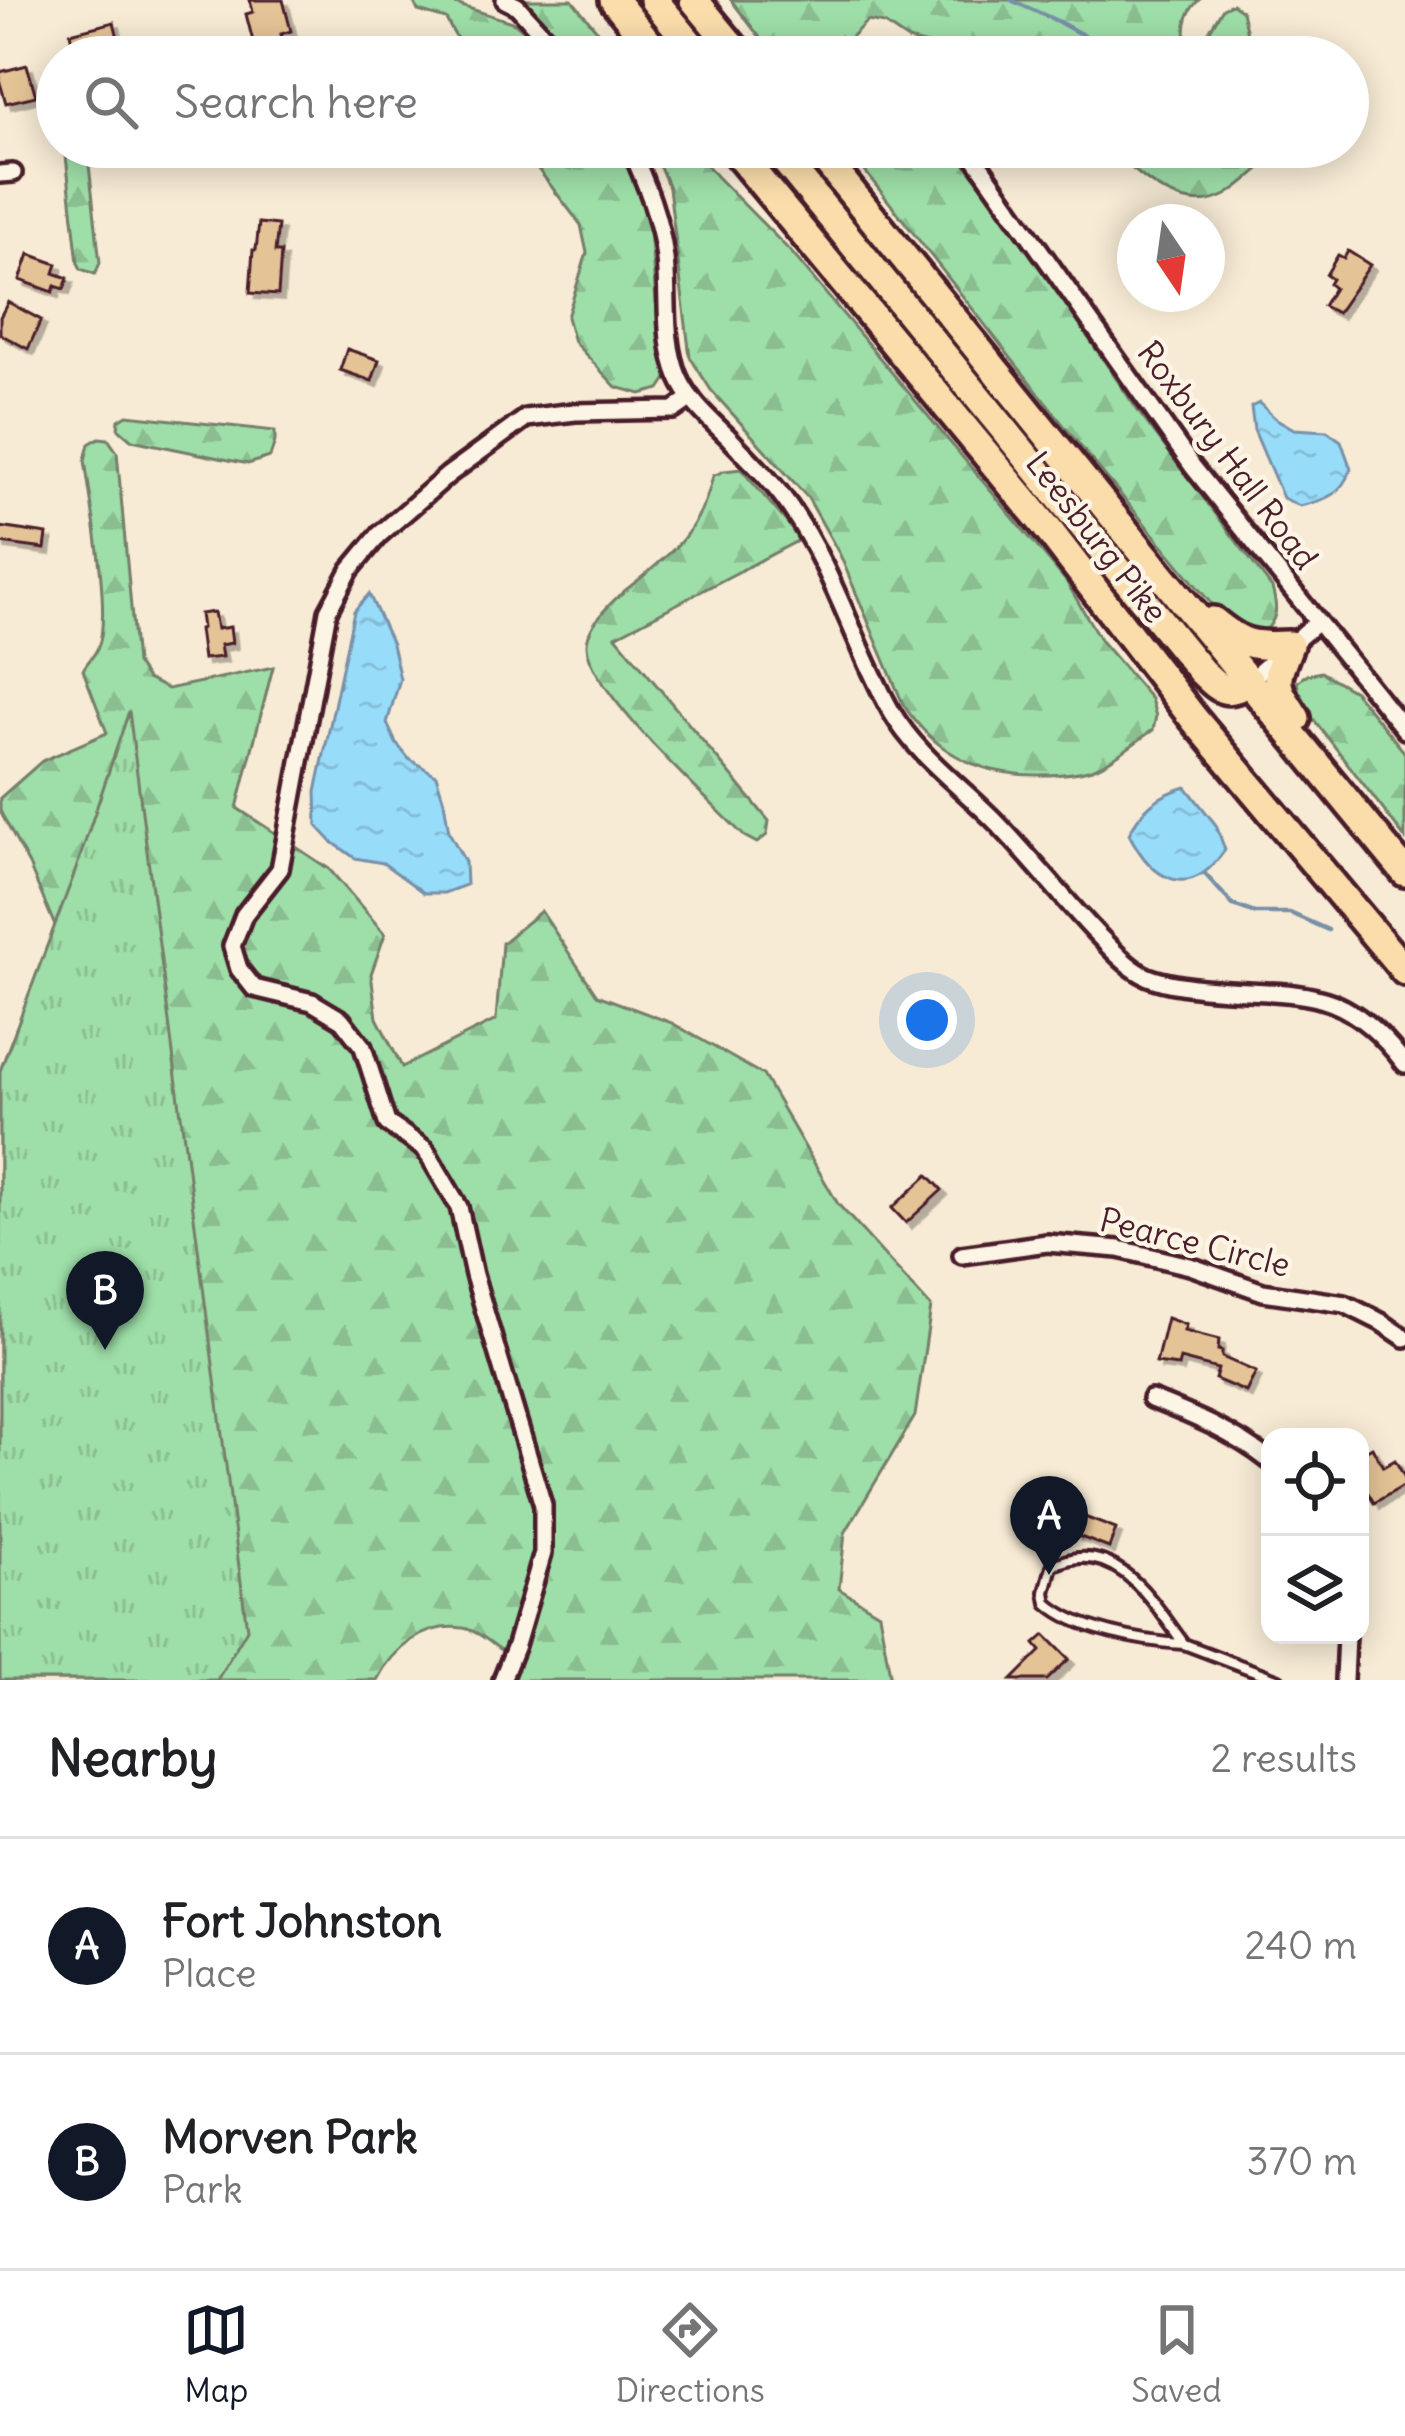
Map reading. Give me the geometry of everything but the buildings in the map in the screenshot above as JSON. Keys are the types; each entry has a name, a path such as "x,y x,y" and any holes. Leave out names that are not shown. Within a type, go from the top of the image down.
{"highway":[{"path":"614,0 643,36"},
{"path":"654,0 683,36"},
{"path":"694,0 724,36"},
{"path":"711,0 740,36"},
{"name":"Leesburg Pike","path":"749,168 1043,524 1194,719 1405,971"},
{"path":"791,168 1201,671 1228,691 1249,682"},
{"name":"Leesburg Pike","path":"832,168 1405,872"},
{"path":"840,168 869,213"},
{"path":"1173,587 1244,643 1256,647 1289,644 1278,673 1279,693 1342,793"}],"street":[{"path":"505,0 517,6 544,36"},
{"path":"637,168 658,220 667,322 678,376 691,398 772,483 808,535 836,587 874,678 921,752 997,823 1050,885 1143,975 1187,986 1306,993 1364,1019 1405,1064"},
{"name":"Roxbury Hall Road","path":"982,168 1193,466 1405,730"},
{"path":"502,1680 543,1553 543,1505 474,1275 459,1208 424,1149 387,1124 362,1047 342,1020 313,1002 254,988 239,970 232,946 244,915 280,869 328,611 350,570 380,535 448,476 526,418 674,410 691,398"},
{"path":"1249,682 1317,622"},
{"name":"Pearce Circle","path":"962,1255 1047,1243 1119,1249 1190,1266 1263,1292 1345,1304 1405,1338"},
{"path":"1151,1400 1210,1422 1261,1454"},
{"path":"1344,1680 1346,1644"}],"lane":[{"path":"1184,1644 1141,1584 1128,1574 1092,1558 1052,1566 1047,1604 1080,1624 1184,1644 1279,1680"}],"green space":[{"path":"413,0 443,0 515,23 530,36 455,36 446,19 418,11"},
{"path":"516,0 572,0 602,36 547,36"},
{"path":"731,0 1199,0 1186,22 1185,36 902,36 884,24 867,21 852,36 759,36"},
{"path":"1232,4 1242,11 1247,36 1206,36 1223,8"},
{"path":"67,168 89,168 100,263 95,274 78,263"},
{"path":"537,168 628,168 649,217 668,377 660,389 641,394 616,387 574,342 567,317 587,253 581,225"},
{"path":"709,168 792,253 1066,581 1101,641 1151,699 1156,716 1153,730 1090,769 1018,774 961,759 916,721 903,704 840,555 808,498 711,390 690,357 669,188 661,169"},
{"path":"862,168 971,168 1140,414 1272,588 1275,613 1262,634 1232,629 1072,436"},
{"path":"1132,168 1260,168 1226,195 1209,201 1177,197"},
{"path":"127,415 275,431 275,441 270,457 248,464 132,440 118,428 119,420"},
{"path":"108,439 117,452 136,663 147,679 168,689 273,667 237,808 329,869 385,934 371,974 377,1018 402,1067 496,1020 502,943 541,911 597,995 672,1023 763,1075 838,1204 931,1307 915,1416 845,1533 839,1589 879,1613 891,1680 510,1680 505,1653 474,1632 449,1627 423,1634 401,1648 377,1680 0,1680 0,1071 55,926 0,811 0,798 42,761 107,733 83,670 97,650 102,631 101,584 85,460 89,444"},
{"path":"741,469 801,539 616,636 769,821 767,835 757,843 744,836 626,714 591,662 587,643 604,611 660,562 693,525 713,476"},
{"path":"1321,672 1354,691 1405,753 1405,838 1301,703 1297,682"},
{"path":"129,711 247,1629 217,1680 0,1680 0,1071"}],"water":[{"path":"1259,403 1294,429 1327,431 1341,441 1351,469 1337,491 1300,506 1283,498 1254,430 1251,407"},
{"path":"369,594 392,644 400,679 387,723 409,759 436,775 449,832 465,862 466,885 444,893 424,893 383,863 355,858 317,826 316,792 354,611"},
{"path":"1186,787 1216,825 1225,850 1199,876 1186,880 1161,874 1129,834 1152,804"}],"waterway":[{"path":"1011,0 1084,36"},
{"path":"1205,874 1233,905 1255,913 1290,913 1328,930"}],"place":[{"name":"Morven Park","path":"105,1350"},
{"name":"Fort Johnston","path":"1049,1575"}]}
